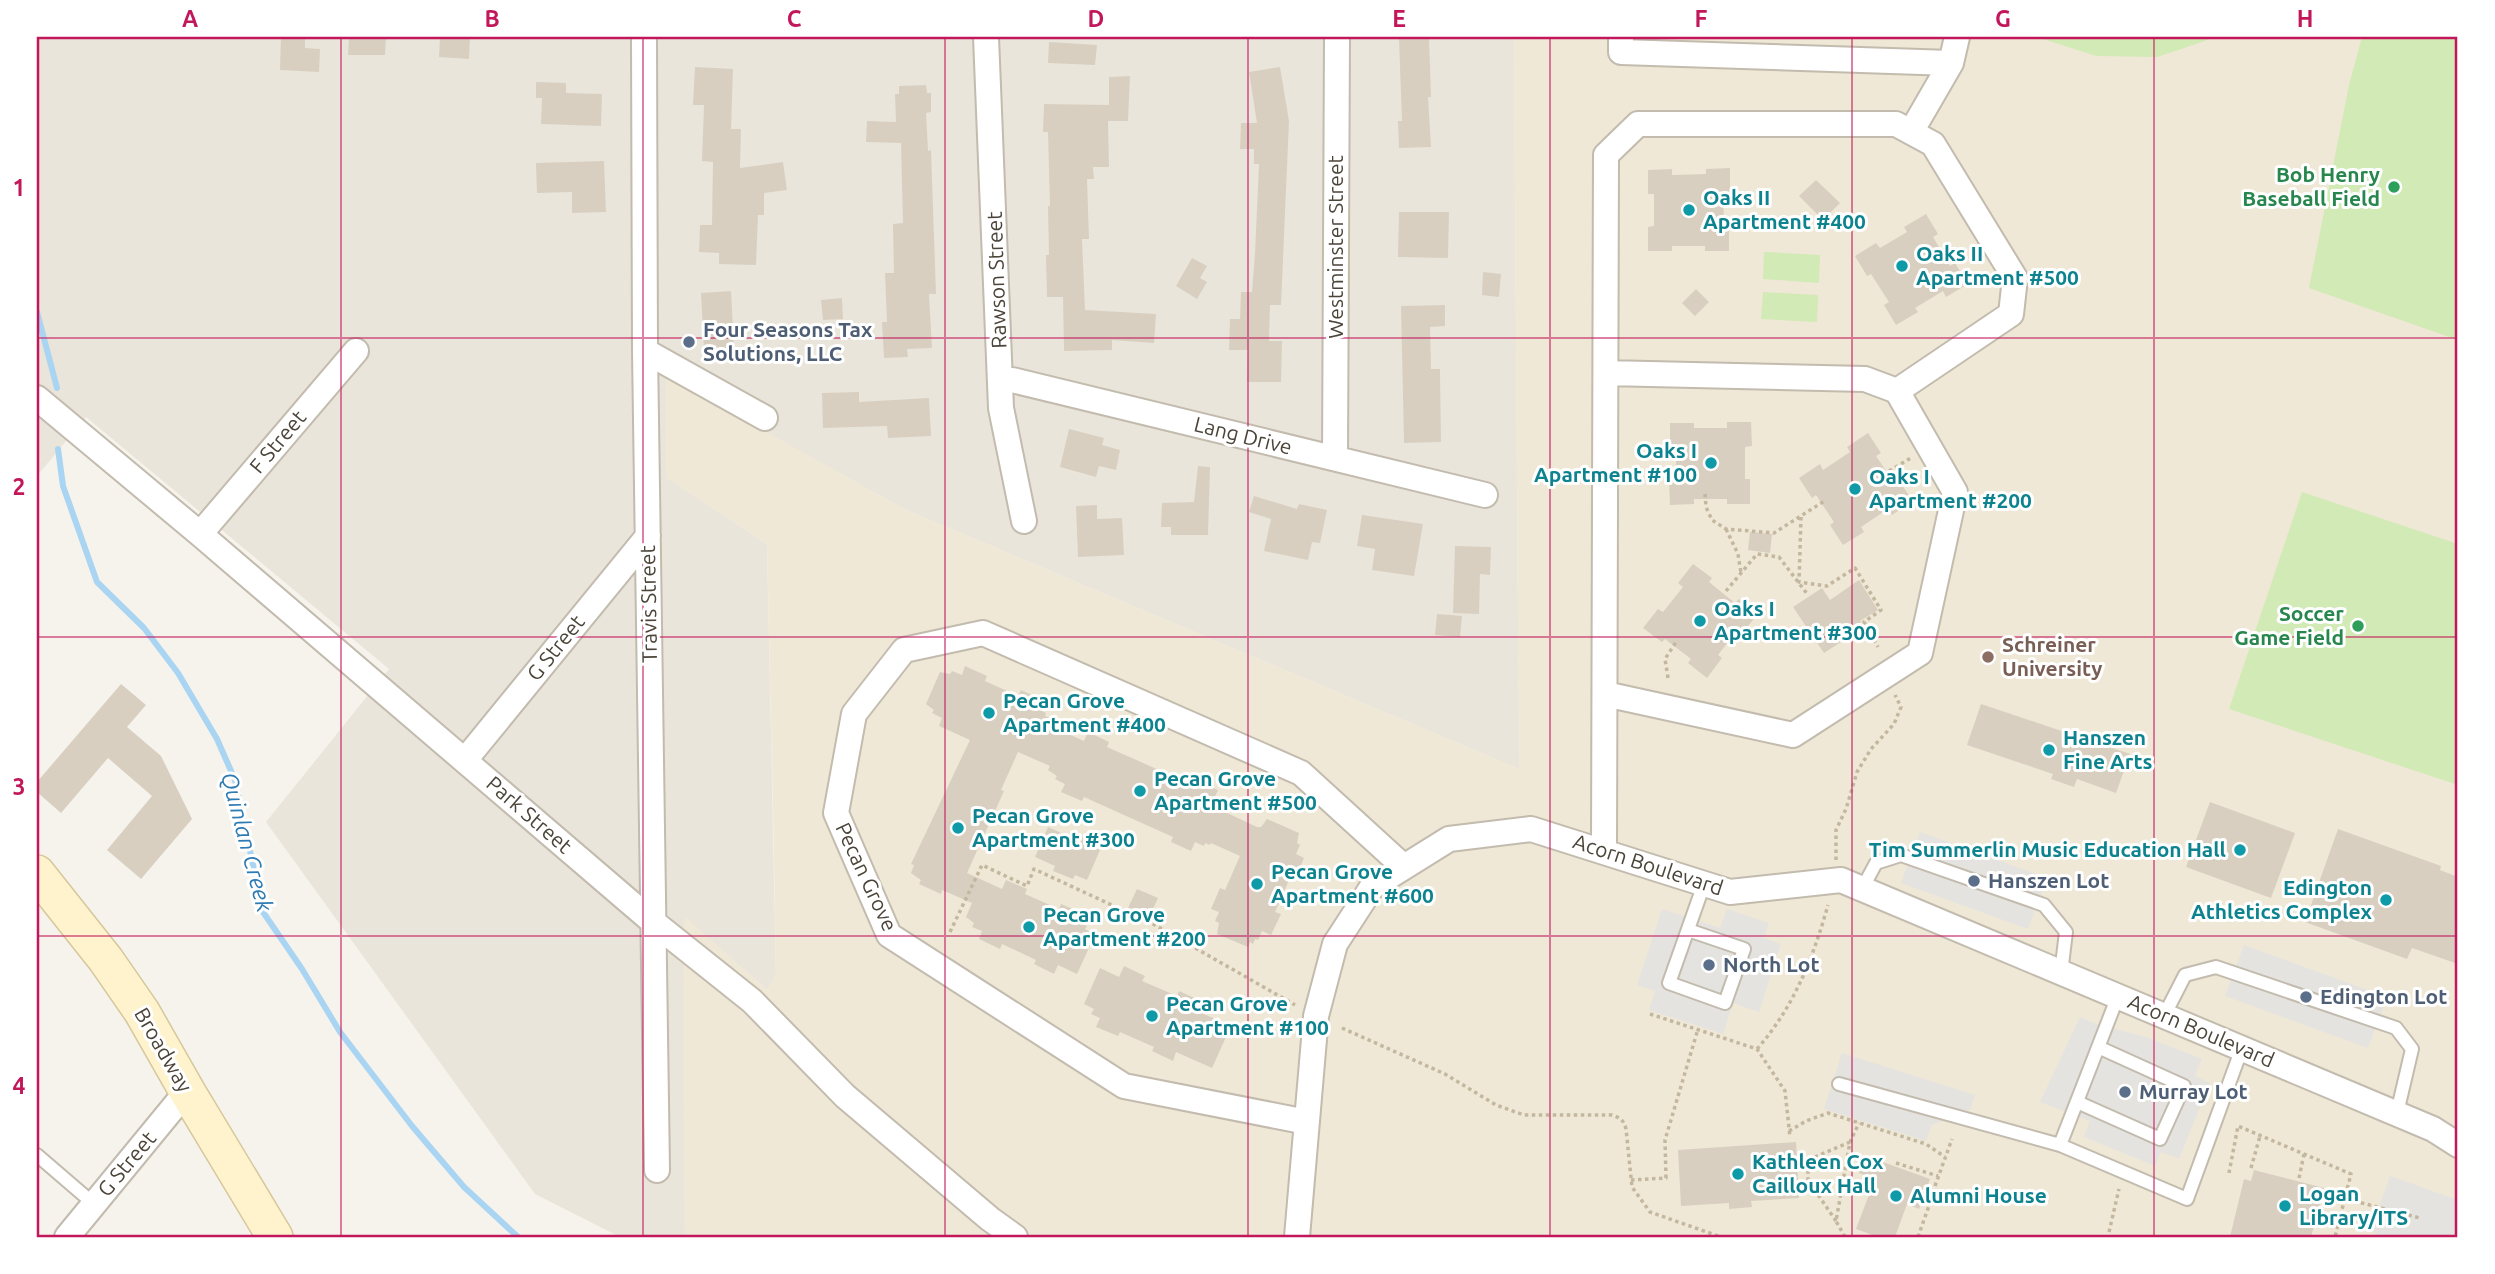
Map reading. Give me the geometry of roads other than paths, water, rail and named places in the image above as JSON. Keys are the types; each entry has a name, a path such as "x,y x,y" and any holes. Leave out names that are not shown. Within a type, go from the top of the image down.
{"main road":[{"name":"Broadway","path":"37,873 106,960 142,1012 275,1237"}],"street":[{"name":"Travis Street","path":"644,37 645,351 657,1170"},
{"name":"Rawson Street","path":"986,37 1001,408 1024,521"},
{"name":"Westminster Street","path":"1335,458 1337,37"},
{"path":"1621,37 1621,52 1951,63"},
{"path":"1911,132 1951,63 1957,37"},
{"path":"1604,851 1606,155 1638,124 1896,124 1933,144 2015,278 2011,314 1897,391"},
{"name":"F Street","path":"200,534 356,351"},
{"path":"645,351 765,418"},
{"path":"1605,694 1793,735 1920,653 1955,492 1897,391 1865,379 1606,373"},
{"name":"Lang Drive","path":"1001,381 1012,380 1485,495"},
{"name":"Park Street","path":"37,398 653,922 752,1001 845,1096 990,1219 1015,1237"},
{"name":"G Street","path":"465,760 648,536"},
{"name":"Pecan Grove","path":"1307,1122 1124,1086 889,935 836,813 855,714 904,650 983,633 1301,773 1404,867"},
{"name":"Acorn Boulevard","path":"1297,1237 1316,1016 1335,944 1372,887 1449,839 1531,829 1730,892 1841,880 2397,1113 2433,1129 2458,1145"},
{"name":"G Street","path":"67,1237 187,1091"}],"lane":[{"path":"1862,889 1876,863 1901,855 2045,905 2066,932 2062,973"},
{"path":"1688,930 1744,949 1725,1003 1669,983 1704,884"},
{"path":"2164,1016 2185,975 2216,967 2396,1028 2412,1049 2397,1113"},
{"path":"2060,1145 2118,996"},
{"path":"2077,1102 2160,1139 2184,1086 2098,1047"},
{"path":"1839,1084 2060,1145 2187,1199 2242,1048"},
{"path":"37,1155 94,1204"}],"waterway":[{"name":"Quinlan Creek","path":"37,312 57,388"},
{"name":"Quinlan Creek","path":"58,449 63,486 97,582 144,628 178,673 217,739 235,780 263,912 340,1032 412,1126 464,1187 518,1237"}],"place":[{"name":"Bob Henry Baseball Field","path":"2394,187"},
{"name":"Oaks II Apartment #400","path":"1689,210"},
{"name":"Oaks II Apartment #500","path":"1902,266"},
{"name":"Four Seasons Tax Solutions, LLC","path":"689,342"},
{"name":"Oaks I Apartment #100","path":"1711,463"},
{"name":"Oaks I Apartment #200","path":"1855,489"},
{"name":"Oaks I Apartment #300","path":"1700,621"},
{"name":"Soccer Game Field","path":"2358,626"},
{"name":"Schreiner University","path":"1988,657"},
{"name":"Pecan Grove Apartment #400","path":"989,713"},
{"name":"Hanszen Fine Arts","path":"2049,750"},
{"name":"Pecan Grove Apartment #500","path":"1140,791"},
{"name":"Pecan Grove Apartment #300","path":"958,828"},
{"name":"Tim Summerlin Music Education Hall","path":"2240,850"},
{"name":"Hanszen Lot","path":"1974,881"},
{"name":"Pecan Grove Apartment #600","path":"1257,884"},
{"name":"Edington Athletics Complex","path":"2386,900"},
{"name":"Pecan Grove Apartment #200","path":"1029,927"},
{"name":"North Lot","path":"1709,965"},
{"name":"Edington Lot","path":"2306,997"},
{"name":"Pecan Grove Apartment #100","path":"1152,1016"},
{"name":"Murray Lot","path":"2125,1092"},
{"name":"Kathleen Cox Cailloux Hall","path":"1738,1174"},
{"name":"Alumni House","path":"1896,1196"},
{"name":"Logan Library/ITS","path":"2285,1206"}]}
